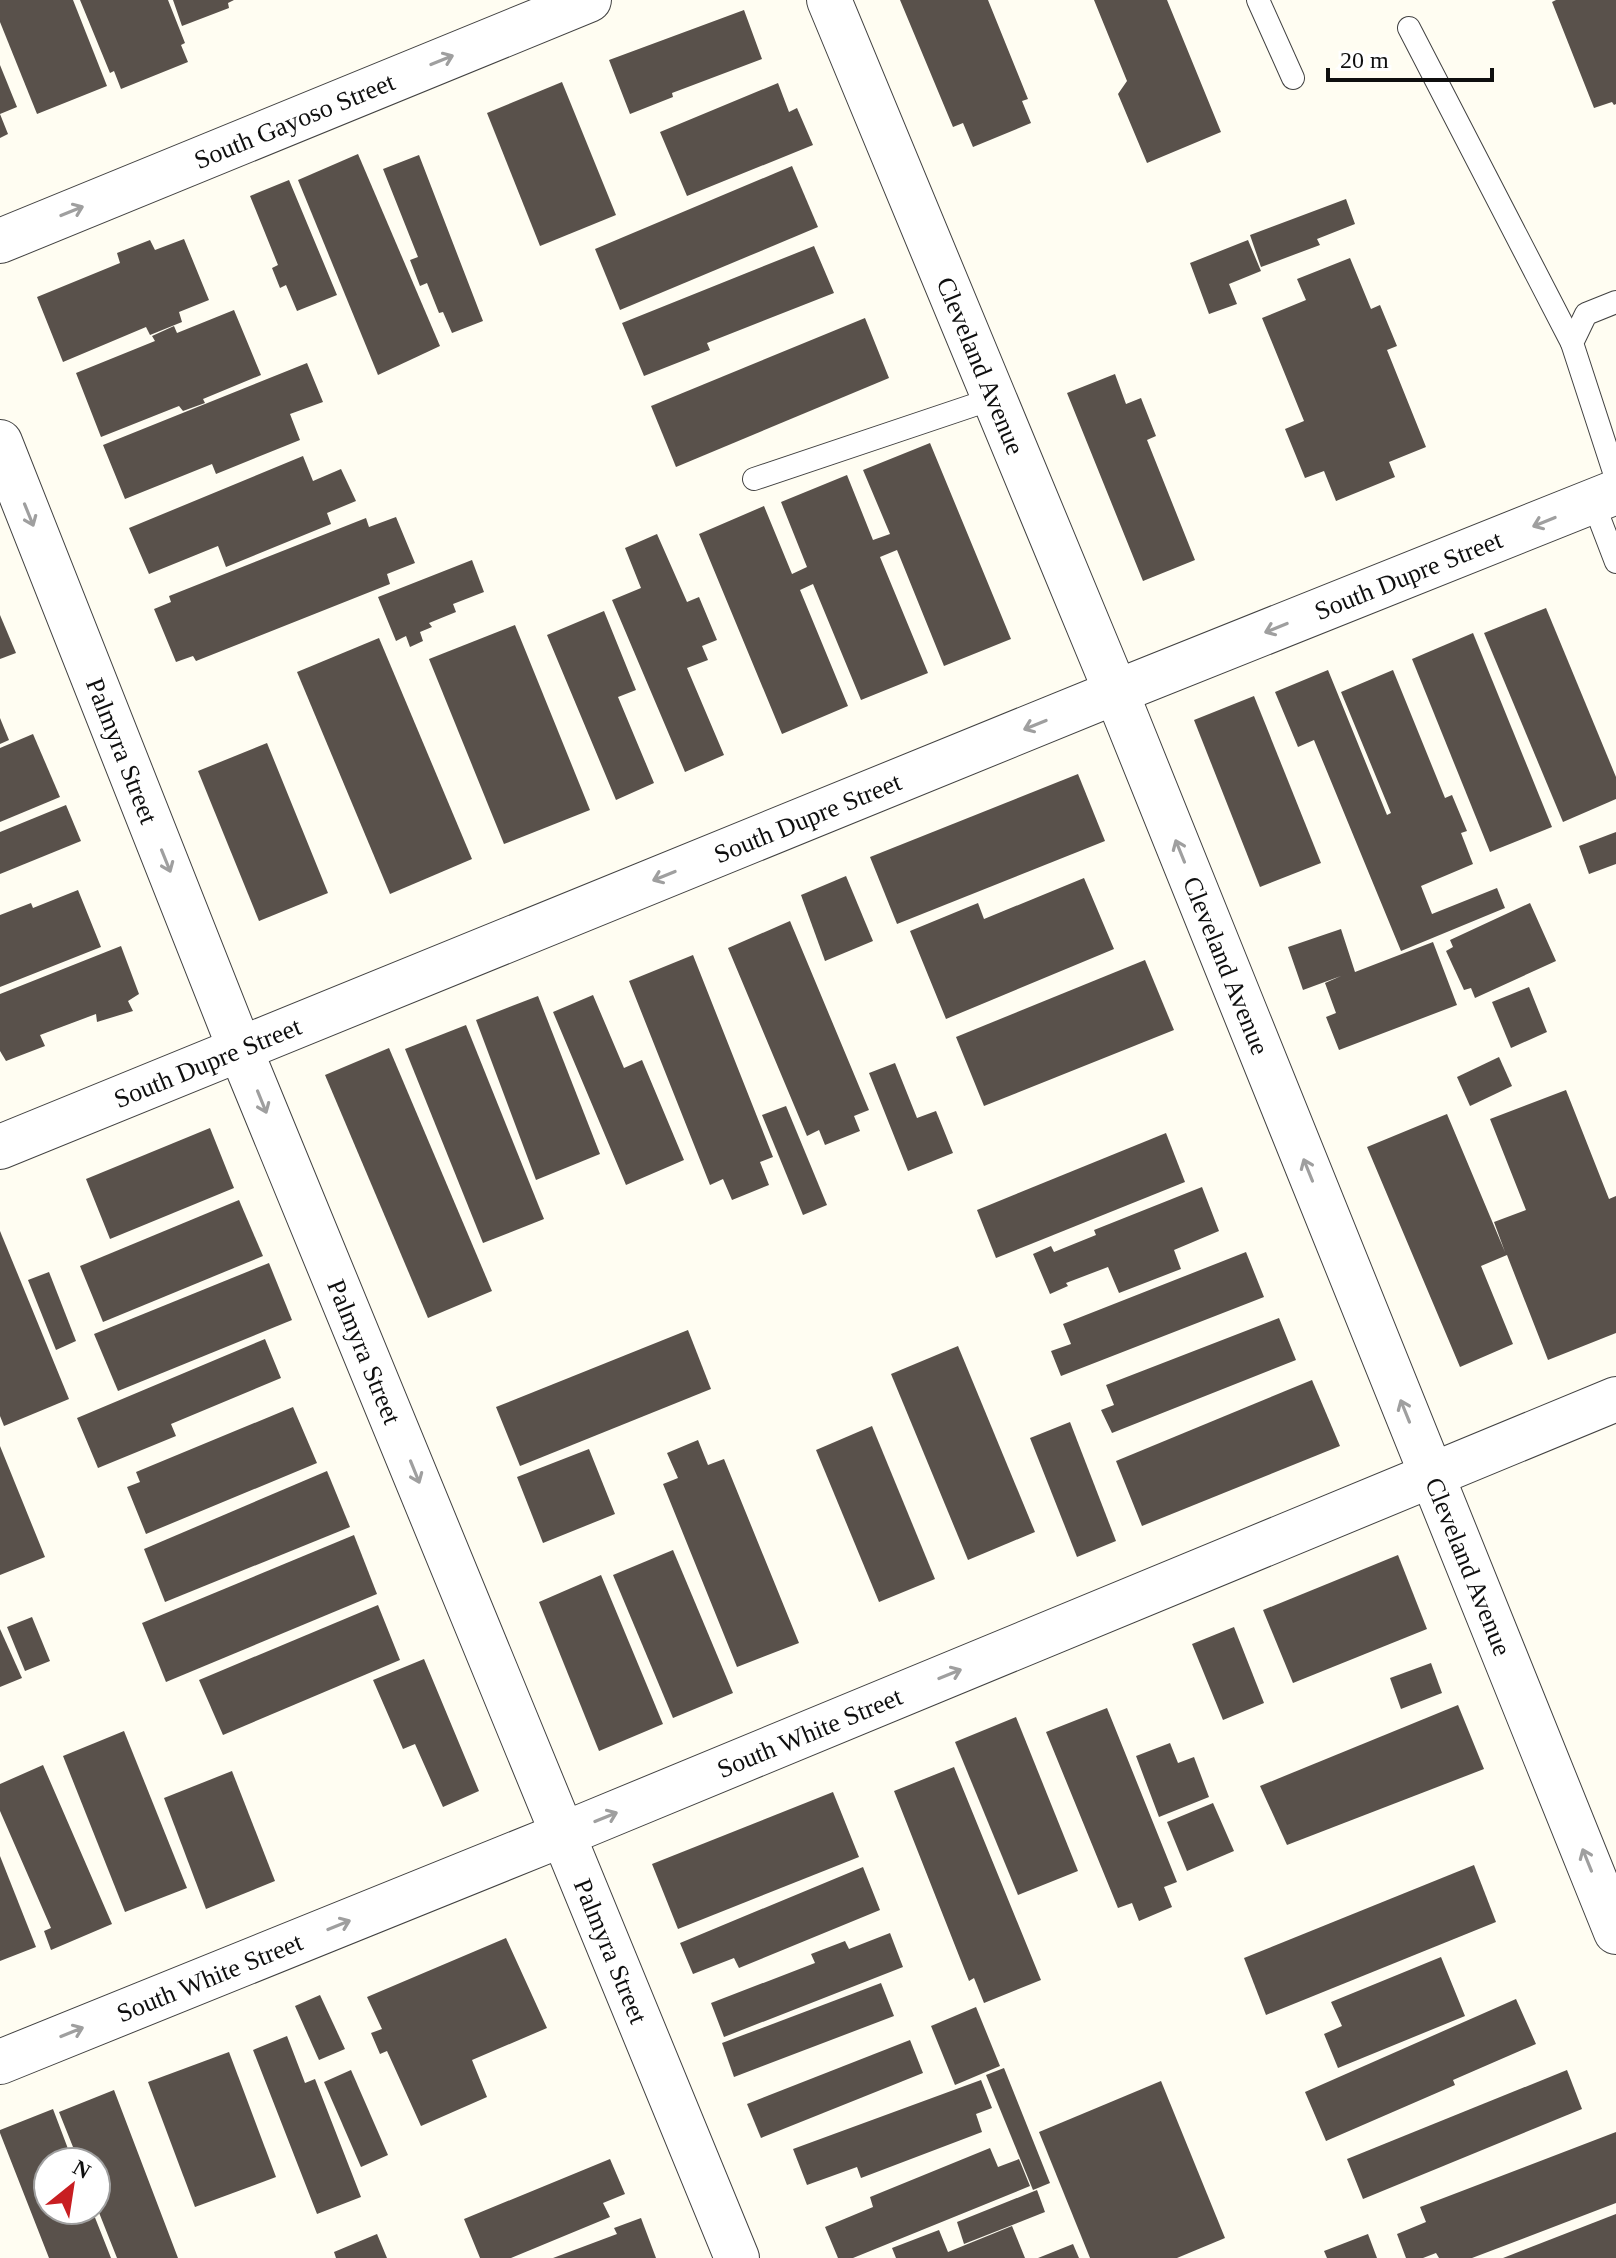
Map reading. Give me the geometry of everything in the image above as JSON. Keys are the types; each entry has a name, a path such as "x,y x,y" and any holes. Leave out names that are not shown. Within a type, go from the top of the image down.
{"street":[{"name":"South Gayoso Street","path":"0,241 589,0"},
{"name":"Cleveland Avenue","path":"829,0 1116,692 1616,1932"},
{"name":"Palmyra Street","path":"0,442 240,1049 737,2258"},
{"name":"South Dupre Street","path":"0,1147 1608,491"},
{"name":"South White Street","path":"0,2062 564,1834 1616,1399"}],"lane":[{"path":"1258,0 1293,78"},
{"path":"1409,28 1572,343 1608,491 1616,562"},
{"path":"1572,343 1586,314 1616,302"},
{"path":"754,479 995,398"}],"building":[{"path":"0,0 73,0 107,86 37,114 0,22"},
{"path":"80,0 168,0 185,43 181,45 188,62 121,89 114,71 110,73"},
{"path":"173,0 234,0 228,3 229,8 182,26"},
{"path":"900,0 988,0 1028,99 1022,101 1031,123 973,147 963,123 953,127"},
{"path":"1094,0 1167,0 1221,132 1147,163 1118,94 1127,81"},
{"path":"1616,0 1616,104 1612,102 1594,108 1552,2"},
{"path":"744,10 762,59 672,93 673,97 630,114 609,60"},
{"path":"0,65 17,107 0,114"},
{"path":"562,82 616,215 540,246 487,113"},
{"path":"778,83 789,112 797,108 813,145 687,196 660,132"},
{"path":"0,114 8,134 0,138"},
{"path":"358,154 440,346 378,375 298,180"},
{"path":"419,155 483,321 452,333 443,312 439,313 427,283 420,286 410,260 418,257 383,169"},
{"path":"792,166 818,227 620,310 595,249"},
{"path":"289,180 337,295 297,311 286,285 280,288 272,268 278,265 250,196"},
{"path":"1346,199 1355,224 1317,239 1320,245 1261,267 1250,235"},
{"path":"184,239 209,300 179,312 182,322 150,335 146,327 63,362 37,297 120,263 117,253 150,240 155,250"},
{"path":"1248,240 1261,271 1229,284 1237,304 1209,314 1190,263"},
{"path":"814,246 834,293 707,343 710,350 644,376 622,323"},
{"path":"1350,258 1371,309 1380,305 1397,346 1387,350 1426,447 1389,462 1395,477 1336,501 1324,471 1305,478 1285,429 1304,421 1262,318 1306,300 1297,279"},
{"path":"234,310 261,375 203,399 205,403 183,411 179,406 101,437 76,373 155,341 152,336 174,326 177,333"},
{"path":"865,318 889,378 676,467 651,406"},
{"path":"307,363 323,402 290,414 300,440 216,474 212,464 125,499 103,445"},
{"path":"1115,374 1126,404 1141,398 1156,436 1147,440 1195,560 1143,581 1067,393"},
{"path":"930,443 1011,639 944,666 897,550 880,557 928,673 861,700 813,584 800,590 848,706 782,734 699,534 764,506 792,574 807,567 781,502 847,475 873,540 890,534 863,470"},
{"path":"303,456 313,481 341,469 356,501 327,513 331,524 226,567 218,546 149,574 129,528"},
{"path":"396,517 415,563 387,574 390,584 196,661 193,656 176,662 154,609 171,602 169,596 366,518 369,527"},
{"path":"657,534 687,602 699,597 717,640 702,646 708,660 687,668 724,755 685,772 612,600 641,588 625,548"},
{"path":"472,560 484,592 453,604 456,612 429,623 432,627 420,632 423,641 410,647 406,636 396,641 378,597"},
{"path":"1546,608 1616,777 1616,799 1563,822 1484,633"},
{"path":"604,611 636,690 618,697 654,783 616,800 547,635"},
{"path":"0,615 16,653 0,659"},
{"path":"515,625 590,810 504,844 429,659"},
{"path":"1473,633 1552,827 1490,852 1412,659"},
{"path":"379,638 472,859 390,894 297,672"},
{"path":"1328,670 1387,815 1391,813 1341,692 1393,670 1445,798 1452,795 1467,831 1461,833 1473,864 1421,886 1432,914 1497,888 1505,908 1401,951 1314,740 1298,747 1275,692"},
{"path":"1254,696 1321,863 1260,887 1194,720"},
{"path":"0,718 9,740 0,744"},
{"path":"33,734 60,797 0,822 0,748"},
{"path":"267,743 328,893 259,921 198,771"},
{"path":"1078,774 1105,841 897,924 870,857"},
{"path":"66,805 81,841 0,874 0,832"},
{"path":"1616,832 1616,864 1589,874 1579,846"},
{"path":"846,876 873,941 825,961 801,895"},
{"path":"1084,878 1114,949 946,1019 910,931 978,903 984,919"},
{"path":"78,890 101,947 0,987 0,915 31,903 33,908"},
{"path":"1530,903 1556,961 1475,998 1471,988 1464,990 1446,951 1453,947 1450,940"},
{"path":"790,921 869,1110 854,1116 860,1131 825,1145 819,1130 807,1136 728,948"},
{"path":"1341,929 1355,972 1433,942 1457,1005 1339,1050 1326,1017 1336,1013 1325,983 1341,976 1303,990 1288,947"},
{"path":"121,946 139,994 128,1001 133,1011 97,1022 96,1014 40,1035 45,1046 6,1061 0,1051 0,994"},
{"path":"693,955 773,1157 760,1162 769,1185 732,1200 723,1179 710,1185 629,981"},
{"path":"1145,960 1174,1030 984,1106 956,1037"},
{"path":"1529,987 1547,1032 1511,1048 1492,1002"},
{"path":"593,995 624,1068 642,1060 684,1160 626,1185 553,1012"},
{"path":"538,996 600,1154 536,1180 476,1020"},
{"path":"466,1025 544,1219 483,1243 405,1049"},
{"path":"389,1048 492,1291 428,1318 325,1075"},
{"path":"1499,1057 1512,1086 1470,1106 1457,1077"},
{"path":"895,1063 917,1118 936,1111 953,1153 908,1171 869,1073"},
{"path":"1566,1090 1609,1199 1616,1196 1616,1333 1548,1360 1507,1255 1481,1266 1513,1344 1460,1367 1367,1147 1447,1114 1505,1252 1494,1222 1526,1210 1490,1119"},
{"path":"786,1106 827,1205 803,1215 762,1115"},
{"path":"210,1128 234,1188 110,1239 86,1179"},
{"path":"1166,1133 1185,1182 996,1258 977,1210"},
{"path":"1202,1187 1219,1231 1174,1250 1181,1269 1119,1293 1108,1267 1066,1283 1068,1286 1050,1294 1033,1254 1051,1246 1054,1252 1096,1235 1094,1230"},
{"path":"239,1200 263,1256 103,1322 80,1266"},
{"path":"0,1231 69,1399 4,1426 0,1416"},
{"path":"1246,1252 1264,1297 1061,1376 1051,1351 1071,1344 1063,1324"},
{"path":"269,1263 292,1320 118,1391 94,1334"},
{"path":"49,1272 76,1341 56,1350 28,1280"},
{"path":"1279,1318 1296,1360 1112,1433 1101,1410 1114,1405 1106,1385"},
{"path":"688,1330 711,1389 520,1466 496,1407"},
{"path":"265,1339 281,1378 171,1424 176,1436 98,1468 77,1418"},
{"path":"958,1346 1035,1532 968,1560 891,1374"},
{"path":"1312,1380 1340,1446 1142,1526 1116,1461"},
{"path":"293,1407 317,1463 146,1534 127,1487 140,1482 136,1472"},
{"path":"1070,1422 1116,1541 1077,1557 1030,1438"},
{"path":"872,1426 935,1579 879,1602 816,1450"},
{"path":"698,1440 708,1465 724,1459 799,1643 737,1667 663,1484 678,1478 667,1453"},
{"path":"0,1446 45,1557 0,1575"},
{"path":"589,1449 615,1514 543,1543 517,1477"},
{"path":"327,1471 350,1527 165,1602 144,1549"},
{"path":"354,1535 377,1594 166,1682 142,1623"},
{"path":"673,1550 733,1693 673,1718 613,1575"},
{"path":"1398,1555 1427,1629 1293,1683 1263,1610"},
{"path":"601,1575 663,1724 599,1751 539,1602"},
{"path":"378,1605 400,1660 223,1735 199,1680"},
{"path":"32,1617 50,1661 25,1671 7,1627"},
{"path":"1234,1627 1264,1703 1223,1720 1192,1644"},
{"path":"0,1629 22,1678 0,1687"},
{"path":"424,1659 479,1791 443,1807 415,1744 403,1749 373,1680"},
{"path":"1431,1663 1442,1693 1401,1709 1390,1678"},
{"path":"1458,1705 1484,1769 1287,1845 1260,1786"},
{"path":"1107,1708 1177,1882 1164,1887 1172,1907 1139,1921 1132,1903 1118,1908 1046,1732"},
{"path":"1016,1717 1078,1871 1018,1895 955,1742"},
{"path":"124,1731 187,1888 125,1912 63,1756"},
{"path":"1170,1743 1178,1763 1194,1757 1209,1797 1159,1817 1136,1756"},
{"path":"43,1765 112,1924 51,1950 44,1931 51,1928 0,1811 0,1784"},
{"path":"954,1767 1041,1980 984,2003 974,1978 969,1981 894,1791"},
{"path":"232,1771 275,1881 206,1909 164,1798"},
{"path":"833,1792 859,1857 678,1929 652,1864"},
{"path":"1213,1803 1234,1851 1187,1871 1167,1822"},
{"path":"0,1856 36,1947 0,1961"},
{"path":"1474,1865 1496,1922 1266,2015 1244,1958"},
{"path":"863,1867 880,1910 739,1968 734,1958 693,1974 680,1943"},
{"path":"890,1933 903,1967 724,2037 711,2003 815,1963 811,1954 845,1941 849,1949"},
{"path":"506,1938 547,2028 472,2060 487,2097 421,2126 387,2051 380,2054 371,2033 382,2029 367,1997"},
{"path":"1441,1957 1465,2016 1338,2068 1324,2034 1342,2026 1331,2002"},
{"path":"881,1983 894,2016 734,2077 722,2043"},
{"path":"320,1995 345,2049 319,2060 295,2006"},
{"path":"1516,1999 1536,2044 1453,2080 1455,2085 1326,2141 1305,2092"},
{"path":"976,2007 1000,2066 955,2085 931,2026"},
{"path":"287,2036 305,2083 315,2079 361,2197 317,2214 253,2050"},
{"path":"910,2040 923,2073 761,2138 747,2104"},
{"path":"229,2052 276,2177 195,2207 148,2082"},
{"path":"1004,2068 1050,2183 1033,2190 986,2075"},
{"path":"351,2070 388,2155 361,2167 324,2082"},
{"path":"1567,2070 1582,2109 1363,2199 1347,2159"},
{"path":"981,2080 992,2108 976,2114 982,2132 861,2178 857,2167 807,2185 793,2149"},
{"path":"1161,2081 1225,2238 1177,2258 1090,2258 1039,2132"},
{"path":"114,2090 178,2258 117,2258 104,2226 112,2226 112,2146 73,2146 59,2112"},
{"path":"53,2109 67,2146 32,2146 32,2215 0,2133 0,2130"},
{"path":"1616,2132 1616,2203 1472,2258 1439,2258 1436,2253 1423,2258 1406,2258 1397,2234 1426,2222 1420,2207"},
{"path":"990,2148 998,2167 1019,2159 1030,2186 853,2258 838,2258 825,2227 873,2207 870,2197"},
{"path":"610,2159 625,2194 603,2203 610,2217 511,2258 480,2258 464,2219"},
{"path":"1037,2190 1045,2212 964,2244 957,2222"},
{"path":"1616,2214 1616,2258 1503,2258"},
{"path":"641,2218 656,2258 553,2258 617,2234 614,2228"},
{"path":"36,2226 98,2226 111,2258 49,2258"},
{"path":"1012,2226 1025,2258 896,2258 892,2248 939,2230 948,2252"},
{"path":"377,2234 387,2258 336,2258 334,2252"},
{"path":"1368,2234 1377,2258 1327,2258 1324,2251"},
{"path":"1073,2244 1079,2258 1038,2258"}]}
